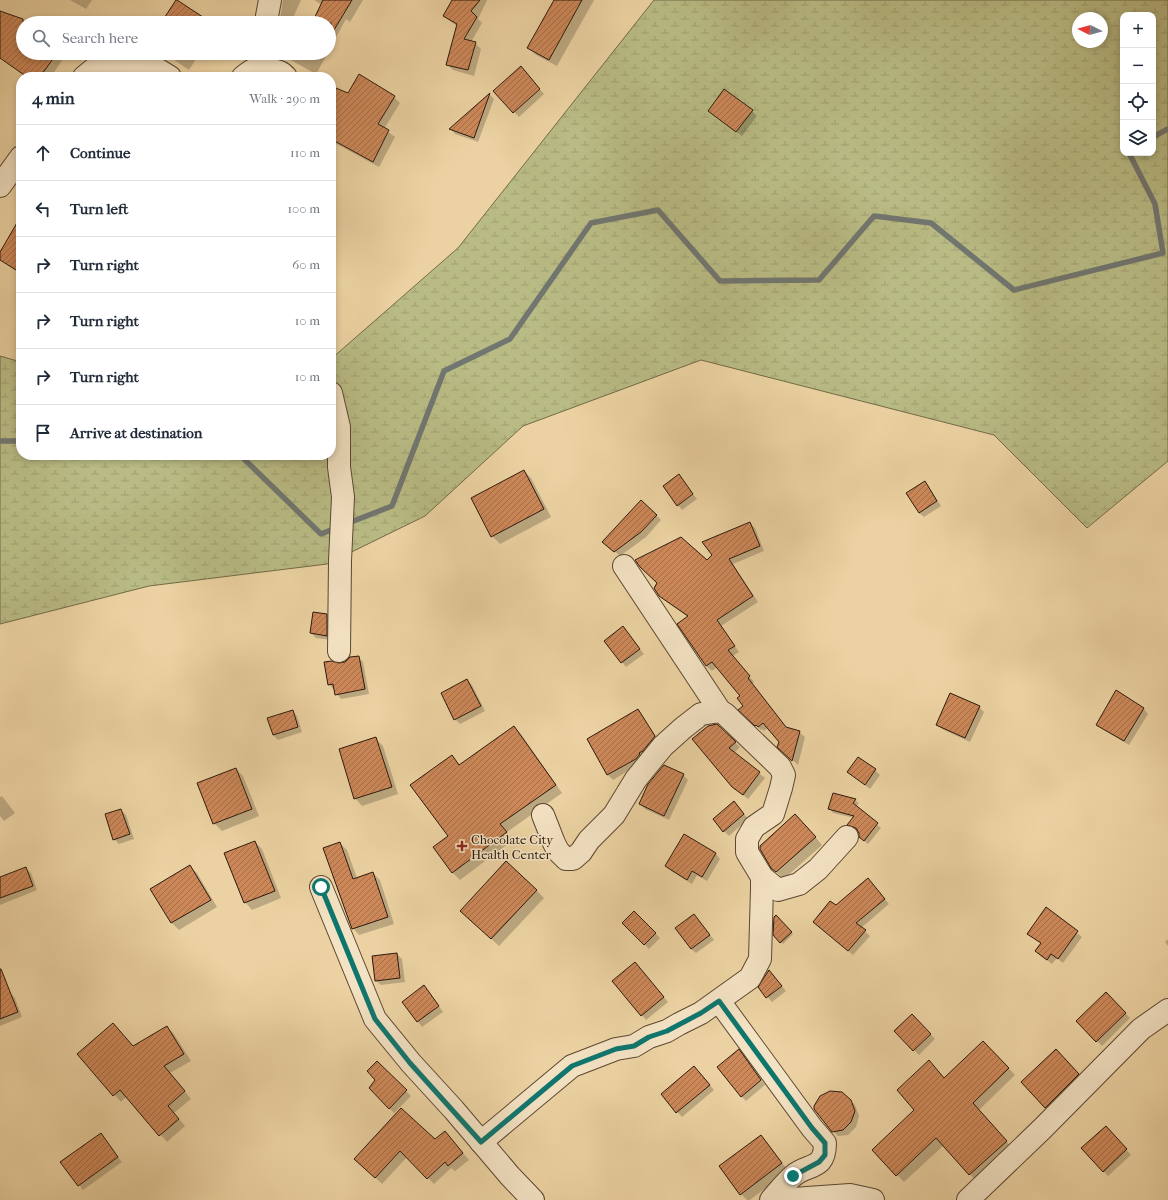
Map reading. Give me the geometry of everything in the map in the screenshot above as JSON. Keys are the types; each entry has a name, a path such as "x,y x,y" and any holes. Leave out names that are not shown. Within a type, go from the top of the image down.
{"street":[{"path":"90,72 95,68 137,62 162,72"},
{"path":"249,72 262,67 282,72"},
{"path":"0,186 16,164"},
{"path":"336,414 339,427 339,467 343,497 341,522 339,650"},
{"path":"624,566 720,711 725,714 780,767 784,775 773,814 754,827 747,839 747,852 762,877 778,890 799,884 818,869 847,837"},
{"path":"543,815 558,851 566,859 573,859 581,852 589,840 614,815 636,779 664,746 701,714 720,711"},
{"path":"481,1142 572,1066 616,1049 634,1046 649,1037 667,1031 701,1013 750,978 760,959 762,877"},
{"path":"321,887 375,1019 410,1063 532,1200"},
{"path":"719,1001 812,1128 825,1143 825,1155 819,1162 793,1176 771,1200"},
{"path":"968,1200 1042,1129 1141,1028 1168,1010"},
{"path":"779,1200 850,1195 873,1200"}],"green space":[{"path":"654,0 1168,0 1168,461 1087,528 994,435 701,360 523,426 425,516 327,564 149,586 0,624 0,356 16,361 16,460 336,460 336,355 458,248"}],"building":[{"path":"177,0 201,16 166,16"},
{"path":"323,0 352,0 336,27 336,16 315,16"},
{"path":"452,0 480,0 471,11 477,17 464,39 476,42 468,70 446,65 457,24 443,16"},
{"path":"554,0 582,0 549,60 527,48"},
{"path":"0,11 16,17 16,60 52,60 44,72 20,72 0,58"},
{"path":"521,66 540,89 513,113 493,91"},
{"path":"359,74 395,96 378,124 389,130 373,162 336,142 336,88 348,93"},
{"path":"724,89 753,110 736,132 708,111"},
{"path":"490,93 474,138 449,129"},
{"path":"16,225 16,270 0,260 0,252"},
{"path":"524,470 544,509 491,537 471,498"},
{"path":"679,474 693,494 677,506 663,486"},
{"path":"925,481 937,501 919,513 906,493"},
{"path":"641,500 657,515 641,532 614,552 602,542"},
{"path":"750,522 760,546 729,559 753,596 717,620 735,646 728,650 750,676 748,678 786,727 800,731 792,761 777,747 779,742 763,723 758,727 756,725 755,726 738,710 743,706 737,698 740,696 712,662 706,666 677,624 688,616 659,596 654,588 657,583 640,567 635,560 681,537 707,560 712,555 702,542"},
{"path":"313,612 327,614 327,636 310,633"},
{"path":"623,626 640,649 621,663 604,641"},
{"path":"359,656 365,689 335,695 333,684 328,685 324,662 345,662 350,657"},
{"path":"467,679 481,706 454,720 441,693"},
{"path":"1116,690 1144,708 1124,741 1096,725"},
{"path":"950,693 980,706 965,738 936,725"},
{"path":"638,709 655,736 643,751 639,753 640,754 636,759 607,775 587,739"},
{"path":"293,710 298,727 273,735 267,718"},
{"path":"717,724 736,742 729,748 760,772 743,795 732,787 692,739 708,726"},
{"path":"514,726 556,785 500,824 507,832 452,873 433,847 448,836 410,785 452,755 459,765"},
{"path":"376,737 392,787 354,799 339,749"},
{"path":"858,757 876,769 865,785 847,772"},
{"path":"664,765 684,774 664,816 639,804 648,784"},
{"path":"236,768 252,809 213,824 197,783"},
{"path":"833,793 856,799 853,803 878,823 864,841 859,837 859,833 856,828 847,825 854,816 828,809"},
{"path":"734,801 744,814 723,832 713,819"},
{"path":"121,809 130,834 113,840 105,814"},
{"path":"795,814 816,837 776,872 771,868 760,849 760,846"},
{"path":"684,834 716,853 702,877 692,871 687,880 665,866"},
{"path":"255,841 275,891 244,903 224,853"},
{"path":"340,842 353,879 373,872 388,917 352,929 323,848"},
{"path":"506,861 537,890 491,939 460,911"},
{"path":"190,865 211,900 171,923 150,889"},
{"path":"26,867 33,886 0,898 0,877"},
{"path":"868,878 885,899 856,923 866,930 848,951 813,922 830,901 836,905"},
{"path":"1046,907 1078,931 1058,959 1051,954 1047,960 1035,951 1041,943 1027,934"},
{"path":"634,911 656,933 644,945 622,923"},
{"path":"694,914 710,935 691,949 675,928"},
{"path":"776,915 792,932 780,943 773,935 774,917"},
{"path":"397,953 400,978 375,981 372,956"},
{"path":"635,962 664,997 641,1016 612,981"},
{"path":"0,969 18,1012 0,1019"},
{"path":"769,970 782,986 766,998 758,987"},
{"path":"424,985 439,1006 417,1022 402,1002"},
{"path":"1106,992 1126,1013 1096,1042 1076,1021"},
{"path":"912,1014 931,1034 913,1051 894,1031"},
{"path":"113,1023 133,1046 167,1026 184,1054 164,1066 185,1091 168,1106 179,1119 159,1136 120,1090 113,1096 77,1054"},
{"path":"983,1041 1009,1068 973,1103 1007,1141 969,1175 936,1138 896,1176 872,1150 914,1110 897,1090 929,1060 944,1078"},
{"path":"739,1049 761,1080 741,1097 717,1067"},
{"path":"1056,1049 1079,1074 1045,1108 1021,1082"},
{"path":"377,1061 407,1090 389,1109 369,1088 375,1080 367,1071"},
{"path":"694,1066 710,1085 676,1113 661,1094"},
{"path":"830,1091 842,1092 851,1100 855,1111 851,1122 843,1130 832,1132 814,1109 814,1106 820,1096"},
{"path":"401,1108 435,1139 445,1131 463,1153 448,1166 445,1162 427,1179 400,1151 375,1178 354,1159"},
{"path":"1106,1126 1127,1149 1103,1172 1081,1148"},
{"path":"101,1133 118,1157 78,1186 60,1162"},
{"path":"761,1135 782,1163 740,1195 719,1166"}],"waterway":[{"path":"1156,135 1168,129"},
{"path":"346,524 392,506 444,371 510,339 591,223 658,210 720,281 819,280 874,216 931,223 1014,290 1163,253 1155,204 1131,156"},
{"path":"0,441 16,441"},
{"path":"245,460 321,534 336,528"}],"place":[{"name":"Chocolate City Health Center","path":"462,846"}],"route":[{"path":"321,887 375,1019 410,1063 454,1110 481,1142 572,1066 616,1049 634,1046 649,1037 667,1031 701,1013 719,1001 812,1128 825,1143 825,1155 819,1162 793,1176"}]}
